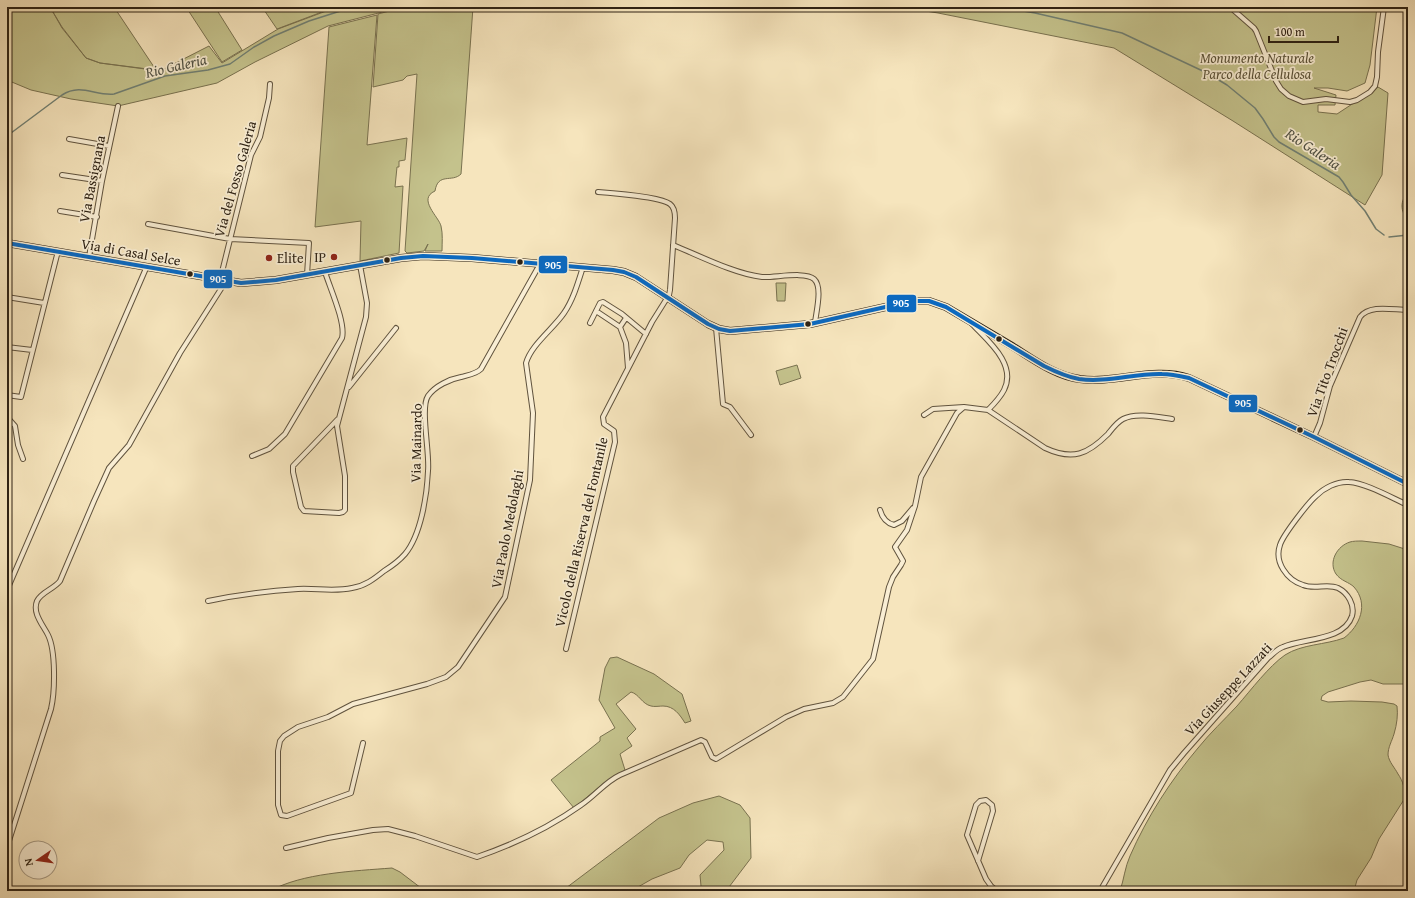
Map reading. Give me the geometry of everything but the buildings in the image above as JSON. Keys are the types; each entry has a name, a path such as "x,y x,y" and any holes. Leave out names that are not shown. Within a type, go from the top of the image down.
{"main road":[{"name":"Via di Casal Selce","path":"7,243 223,280 254,283 401,258 430,256 613,270 628,274 643,281 716,328 734,331 815,323 904,302 916,300 929,301 938,304 1045,366 1067,376 1088,380 1161,373 1177,374 1189,378 1314,437 1408,484"}],"street":[{"path":"1230,7 1254,28 1276,81 1284,92 1293,99 1301,102 1326,99 1345,103 1357,100 1370,92 1375,86 1384,7"},
{"name":"Via del Fosso Galeria","path":"7,847 51,709 53,698 53,661 51,644 38,617 36,602 40,596 54,588 61,580 94,501 110,468 129,445 180,353 223,280 230,239 251,155 260,137 270,84"},
{"name":"Via Bassignana","path":"89,256 102,181 118,106"},
{"path":"69,139 110,146"},
{"path":"62,175 102,181"},
{"name":"Vicolo della Riserva del Fontanile","path":"566,649 615,441 614,431 604,424 603,417 670,290 675,216 672,207 669,203 652,198 598,192"},
{"path":"60,211 96,217"},
{"path":"148,224 230,239 309,243 308,275"},
{"path":"673,245 728,267 750,274 764,277 811,277 816,281 818,288 815,323"},
{"path":"7,395 21,397 58,251"},
{"name":"Via Mainardo","path":"208,601 296,589 336,590 353,588 370,582 402,558 412,545 418,532 428,476 428,447 424,413 427,398 439,386 456,378 475,373 480,370 540,264"},
{"path":"338,419 293,466 294,479 301,507 304,511 339,513 344,510 345,476 337,431 338,419 366,314 366,297 360,265"},
{"path":"7,590 147,266"},
{"name":"Via Paolo Medolaghi","path":"363,743 351,792 287,816 281,814 278,805 278,751 280,741 284,736 298,727 328,717 353,704 420,686 446,677 458,667 506,596 530,480 533,413 526,363 528,357 561,318 568,306 583,267"},
{"path":"252,456 269,449 284,434 342,338 343,333 341,320 325,272"},
{"path":"7,297 44,303"},
{"path":"590,323 600,302 603,302 622,314 646,334"},
{"name":"Via Tito Trocchi","path":"1314,437 1320,423 1332,380 1361,315 1370,309 1408,310"},
{"path":"596,311 620,327 626,343 628,368"},
{"path":"620,327 626,318"},
{"path":"970,322 1001,356 1007,371 1007,380 1004,391 988,410"},
{"path":"347,389 396,328"},
{"path":"716,328 723,404 730,407 751,435"},
{"path":"7,347 32,350"},
{"path":"286,848 335,837 373,830 388,829 415,836 477,857 509,846 552,822 581,805 610,780 625,772 701,740 705,742 713,758 718,759 786,717 804,709 831,703 841,699 873,659 890,584 902,563 902,558 895,547 906,532 915,506 921,477 954,416 964,407"},
{"path":"924,415 930,410 936,408 964,407 988,410 1045,448 1054,452 1071,454 1082,453 1092,448 1118,422 1126,418 1148,416 1172,419"},
{"path":"7,417 15,426 18,445 24,459"},
{"name":"Via Giuseppe Lazzati","path":"1100,891 1170,770 1268,658 1283,647 1334,634 1340,631 1349,622 1352,616 1352,606 1346,593 1332,586 1312,587 1298,584 1286,575 1280,563 1280,544 1307,505 1323,490 1346,482 1360,484 1408,504"},
{"path":"880,510 884,519 890,524 894,525 902,520 915,506"},
{"path":"978,861 993,811 992,805 986,800 980,801 976,805 967,833 968,839 987,881 997,891"}],"green space":[{"path":"7,7 50,7 62,28 86,58 100,63 160,71 209,46 222,63 278,29 337,7 402,7 328,26 255,62 217,83 118,106 71,99 31,90 7,80"},
{"path":"50,7 114,7 156,70 100,63 86,58 62,27"},
{"path":"186,7 215,7 242,50 222,62"},
{"path":"262,7 335,7 277,29"},
{"path":"405,7 473,7 461,174 457,177 439,182 435,191 430,194 428,199 430,208 441,226 442,251 425,251 428,244 424,251 407,253 405,251 417,74 407,76 403,80 373,87 378,14"},
{"name":"Monumento Naturale Parco della Cellulosa","path":"901,7 1377,7 1370,65 1365,83 1347,91 1328,88 1314,88 1336,95 1335,105 1318,105 1318,112 1337,114 1378,87 1388,93 1382,175 1365,205 1233,121 1114,48"},
{"path":"377,15 367,145 407,138 405,160 399,161 395,187 403,186 399,253 360,261 361,221 315,227 329,27"},
{"path":"1408,193 1408,219 1402,210 1402,202"},
{"path":"776,283 786,283 785,301 777,301"},
{"path":"797,365 801,378 780,385 776,371"},
{"path":"1354,541 1389,544 1408,550 1408,684 1383,684 1371,680 1328,692 1322,696 1321,700 1328,702 1382,702 1397,706 1397,723 1388,755 1402,782 1405,798 1379,839 1371,858 1357,880 1354,891 1120,891 1130,856 1144,827 1160,799 1178,773 1207,737 1237,706 1266,672 1285,655 1292,651 1344,638 1350,633 1361,614 1361,600 1354,587 1336,574 1333,560 1341,547 1345,544"},
{"path":"617,657 654,674 682,694 691,721 685,723 679,714 673,709 667,706 648,705 631,692 616,704 636,729 627,738 632,746 620,754 625,770 605,782 574,808 551,780 600,741 600,737 615,728 599,700 605,668 610,658"},
{"path":"719,796 740,805 750,818 751,858 726,891 706,891 701,886 700,875 724,850 723,842 707,840 689,855 680,868 652,879 631,891 562,891 659,818 693,803"},
{"path":"392,868 400,872 425,891 270,891 297,880 329,874"}],"waterway":[{"name":"Rio Galeria","path":"7,136 62,95 69,92 82,90 114,94 165,76 208,70 230,64 254,47 274,36 309,21 353,7"},
{"name":"Rio Galeria","path":"999,7 1035,13 1122,33 1207,73 1227,85 1255,108 1274,137 1279,142 1339,177 1351,195 1365,211 1376,229 1384,235"},
{"name":"Rio Galeria","path":"1389,237 1408,235"}],"transit line":[{"name":"905","path":"7,243 241,283 276,280 401,258 423,256 472,258 613,270 624,272 636,277 708,324 719,329 730,331 810,324 912,301 929,301 946,307 1044,366 1075,378 1100,380 1152,374 1169,374 1189,378 1314,437 1408,484"}],"place":[{"name":"IP","path":"334,257"},
{"name":"Elite","path":"269,258"}]}
